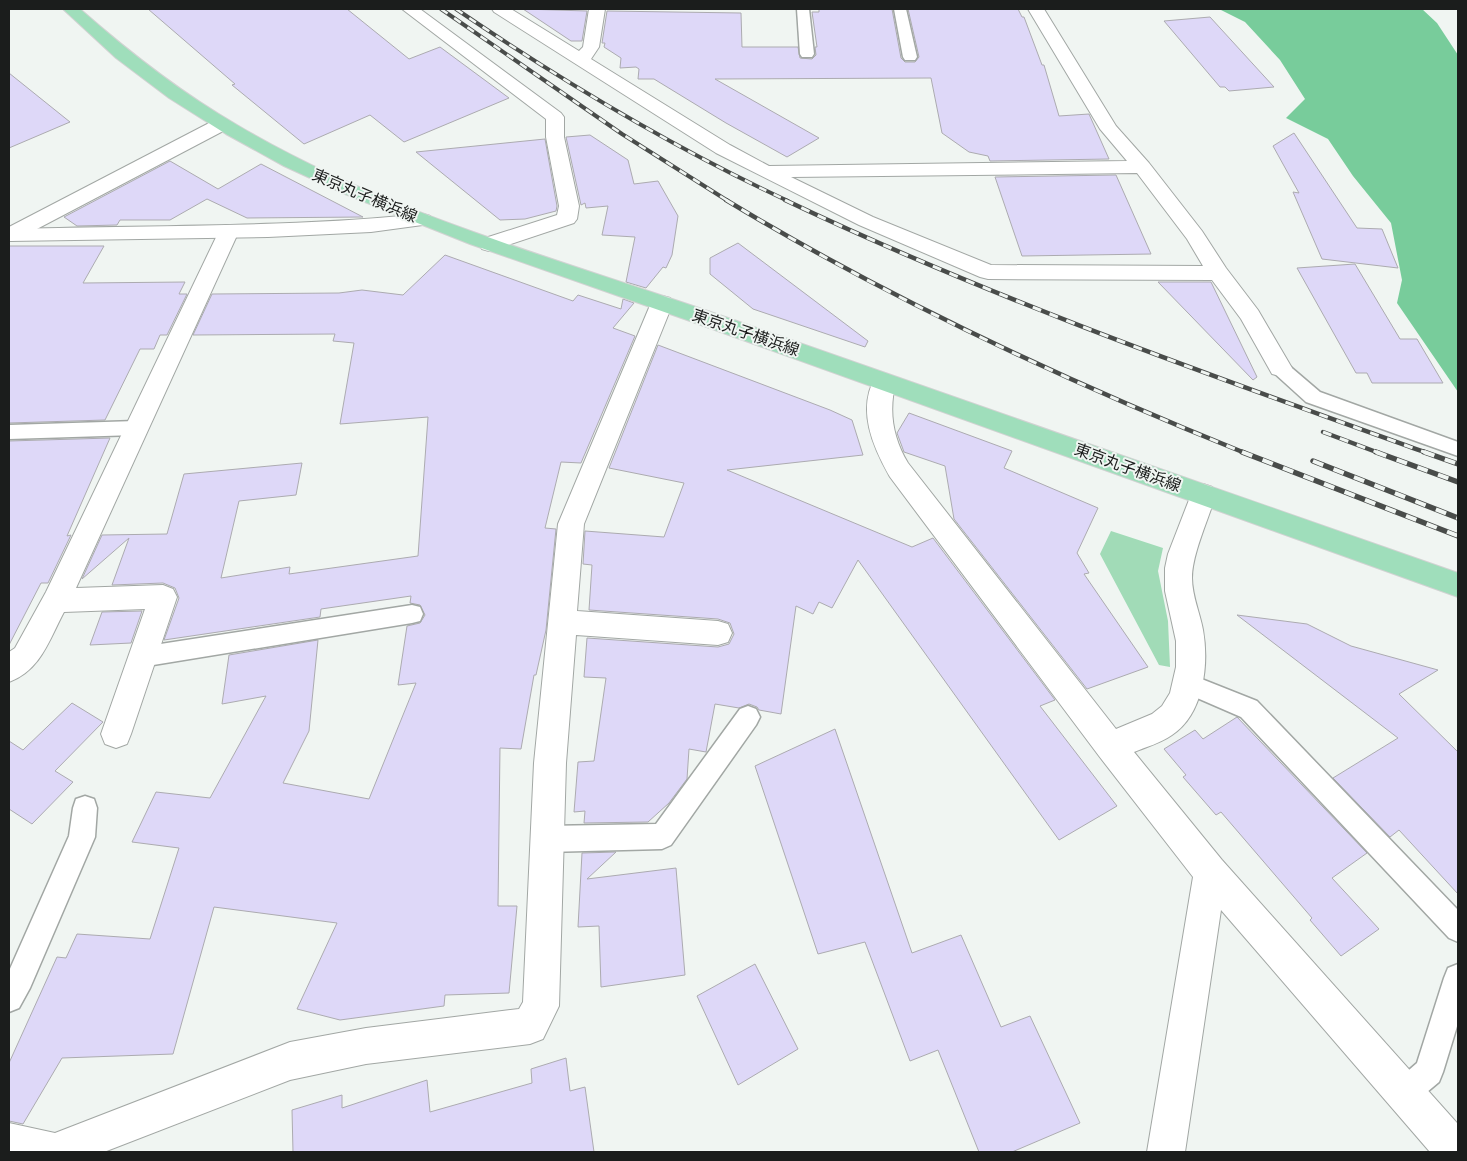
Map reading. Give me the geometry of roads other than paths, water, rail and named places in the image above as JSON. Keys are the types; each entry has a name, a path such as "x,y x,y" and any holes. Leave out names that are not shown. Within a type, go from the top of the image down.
{"main road":[{"name":"東京丸子横浜線","path":"71,9 130,62 220,125 332,182 423,220 1458,585"}],"street":[{"path":"410,9 556,117 555,137 568,206 567,219 489,244"},
{"path":"500,9 723,149 866,221 988,272 1218,273"},
{"path":"581,61 591,47 597,9"},
{"path":"1036,9 1109,129 1142,167 1195,236 1218,273 1250,315 1280,368"},
{"path":"9,235 220,125"},
{"path":"764,171 1142,167"},
{"path":"9,235 375,226 423,220"},
{"path":"9,670 24,657 56,600 229,231"},
{"path":"9,1142 55,1152 290,1061 366,1046 530,1026 541,1006 550,763 571,524 662,303"},
{"path":"884,382 879,404 881,424 894,464 1110,746 1210,872 1443,1138 1450,1152"},
{"path":"1110,746 1163,724 1179,706 1188,684 1191,656 1188,629 1180,602 1178,577 1182,550 1194,524 1203,494"},
{"path":"56,600 163,597 140,657 116,734"},
{"path":"562,622 718,633"},
{"path":"1166,1152 1210,872"}],"lane":[{"path":"803,9 808,54"},
{"path":"900,9 910,57"},
{"path":"1280,368 1313,397 1458,449"},
{"path":"9,432 136,428"},
{"path":"140,657 412,614"},
{"path":"1188,684 1249,709 1458,929"},
{"path":"547,839 662,836 748,717"},
{"path":"9,998 20,978 82,837 85,808"},
{"path":"1404,1093 1429,1072 1458,978"}],"railway":[{"path":"441,9 622,134 728,201"},
{"path":"456,9 536,62 618,112 702,158 788,201"},
{"path":"726,200 852,272 980,337 1178,426 1245,453"},
{"path":"785,200 863,236 1022,303 1183,365 1427,453"},
{"path":"1323,432 1379,453"},
{"path":"1242,452 1458,536"},
{"path":"1376,452 1458,482"},
{"path":"1424,452 1458,464"},
{"path":"1313,461 1458,518"}]}
